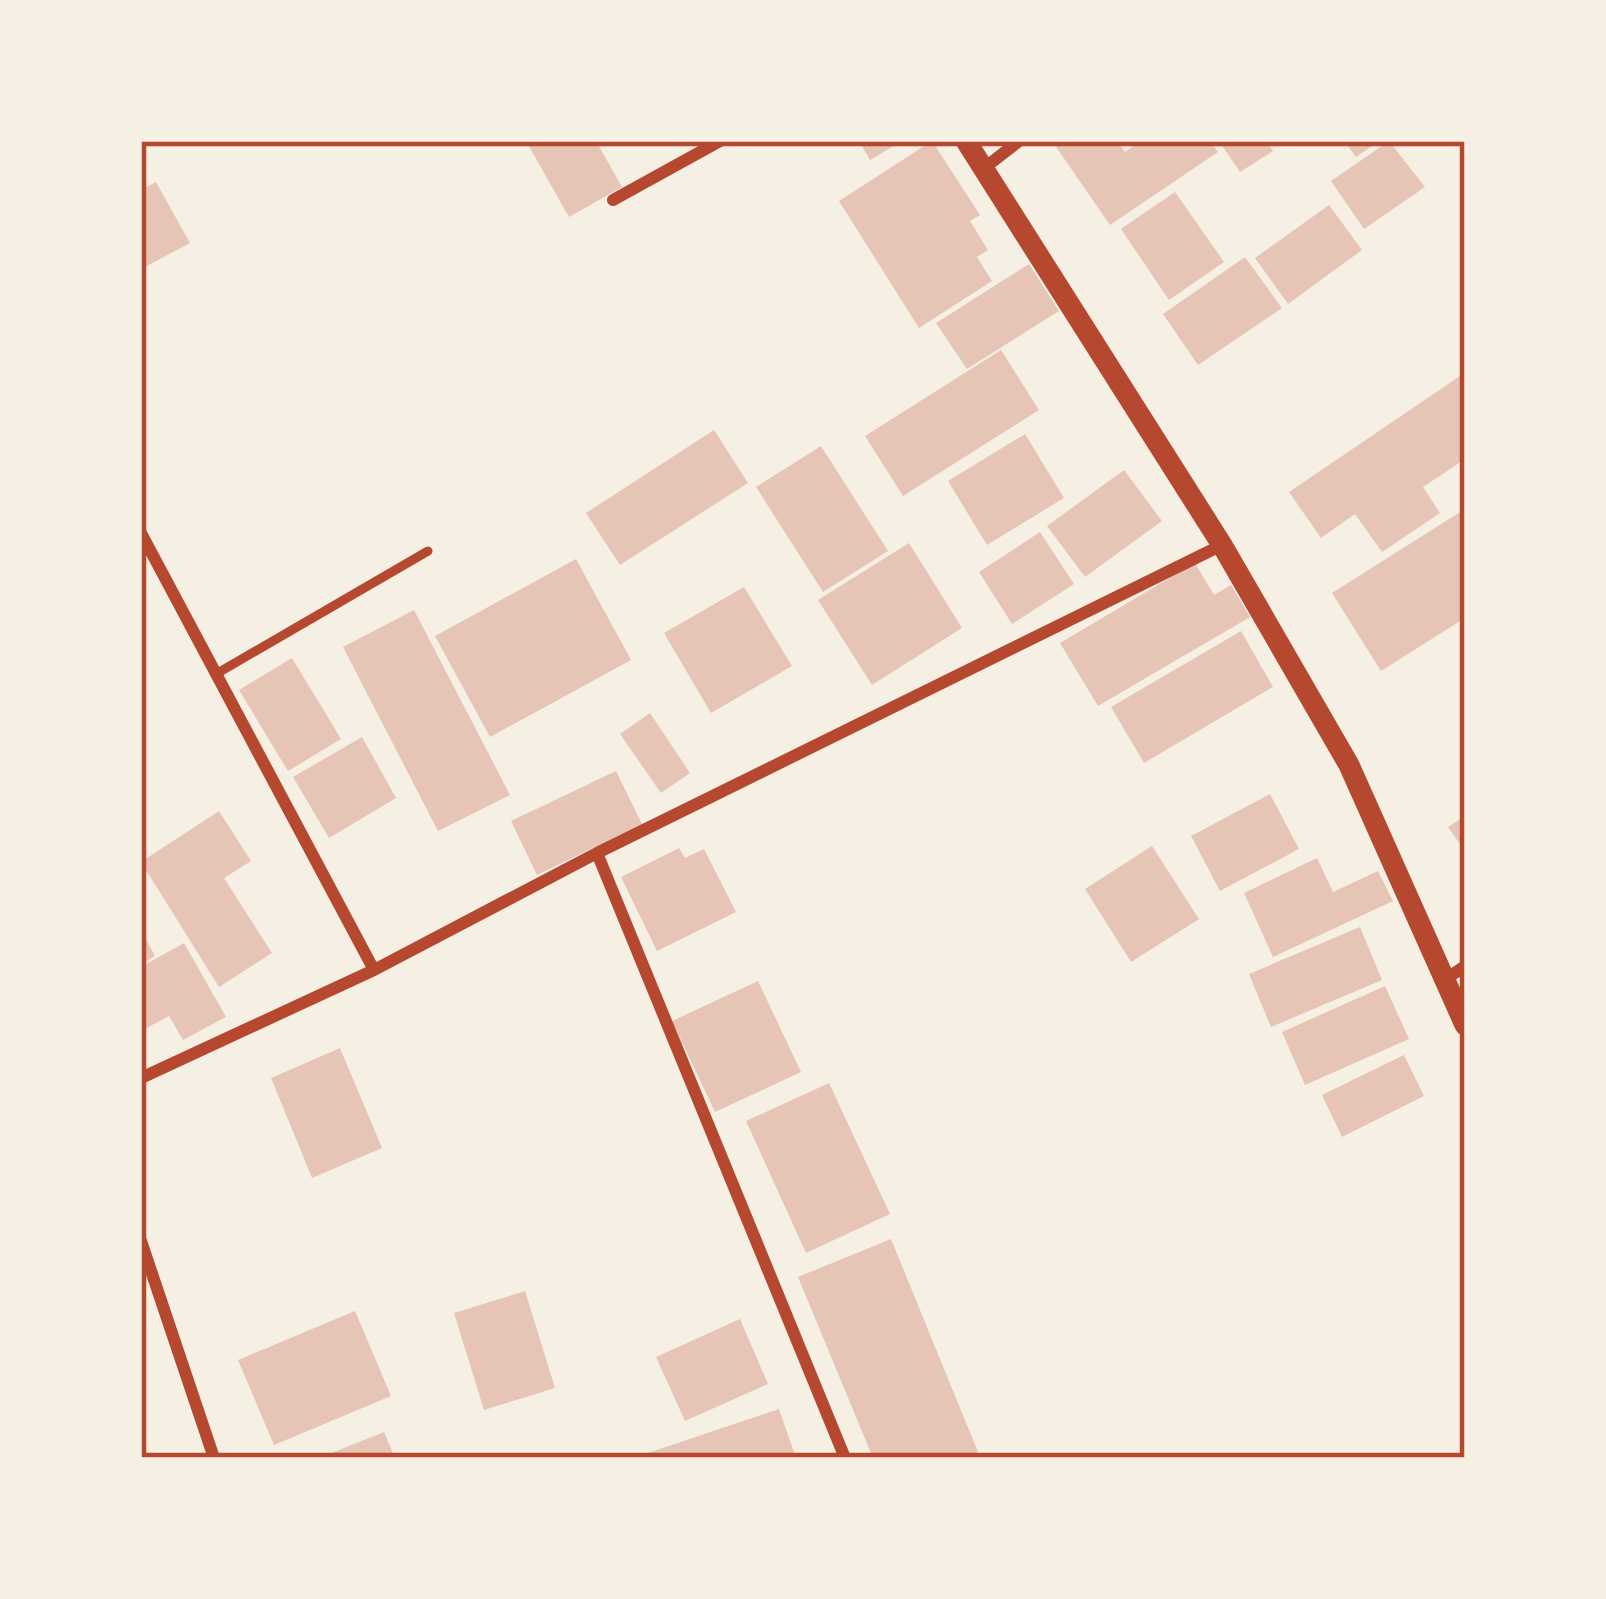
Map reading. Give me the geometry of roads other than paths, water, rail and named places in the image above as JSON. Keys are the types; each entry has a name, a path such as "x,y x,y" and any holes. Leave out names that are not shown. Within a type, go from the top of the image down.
{"street":[{"path":"613,200 720,141"},
{"path":"966,141 1222,545 1349,765 1456,973 1465,1025"},
{"path":"982,170 1019,141"},
{"path":"141,532 374,970"},
{"path":"141,1078 374,970 597,853 1222,545"},
{"path":"597,853 845,1458"},
{"path":"141,1241 214,1458"}],"lane":[{"path":"216,674 428,551"}]}
